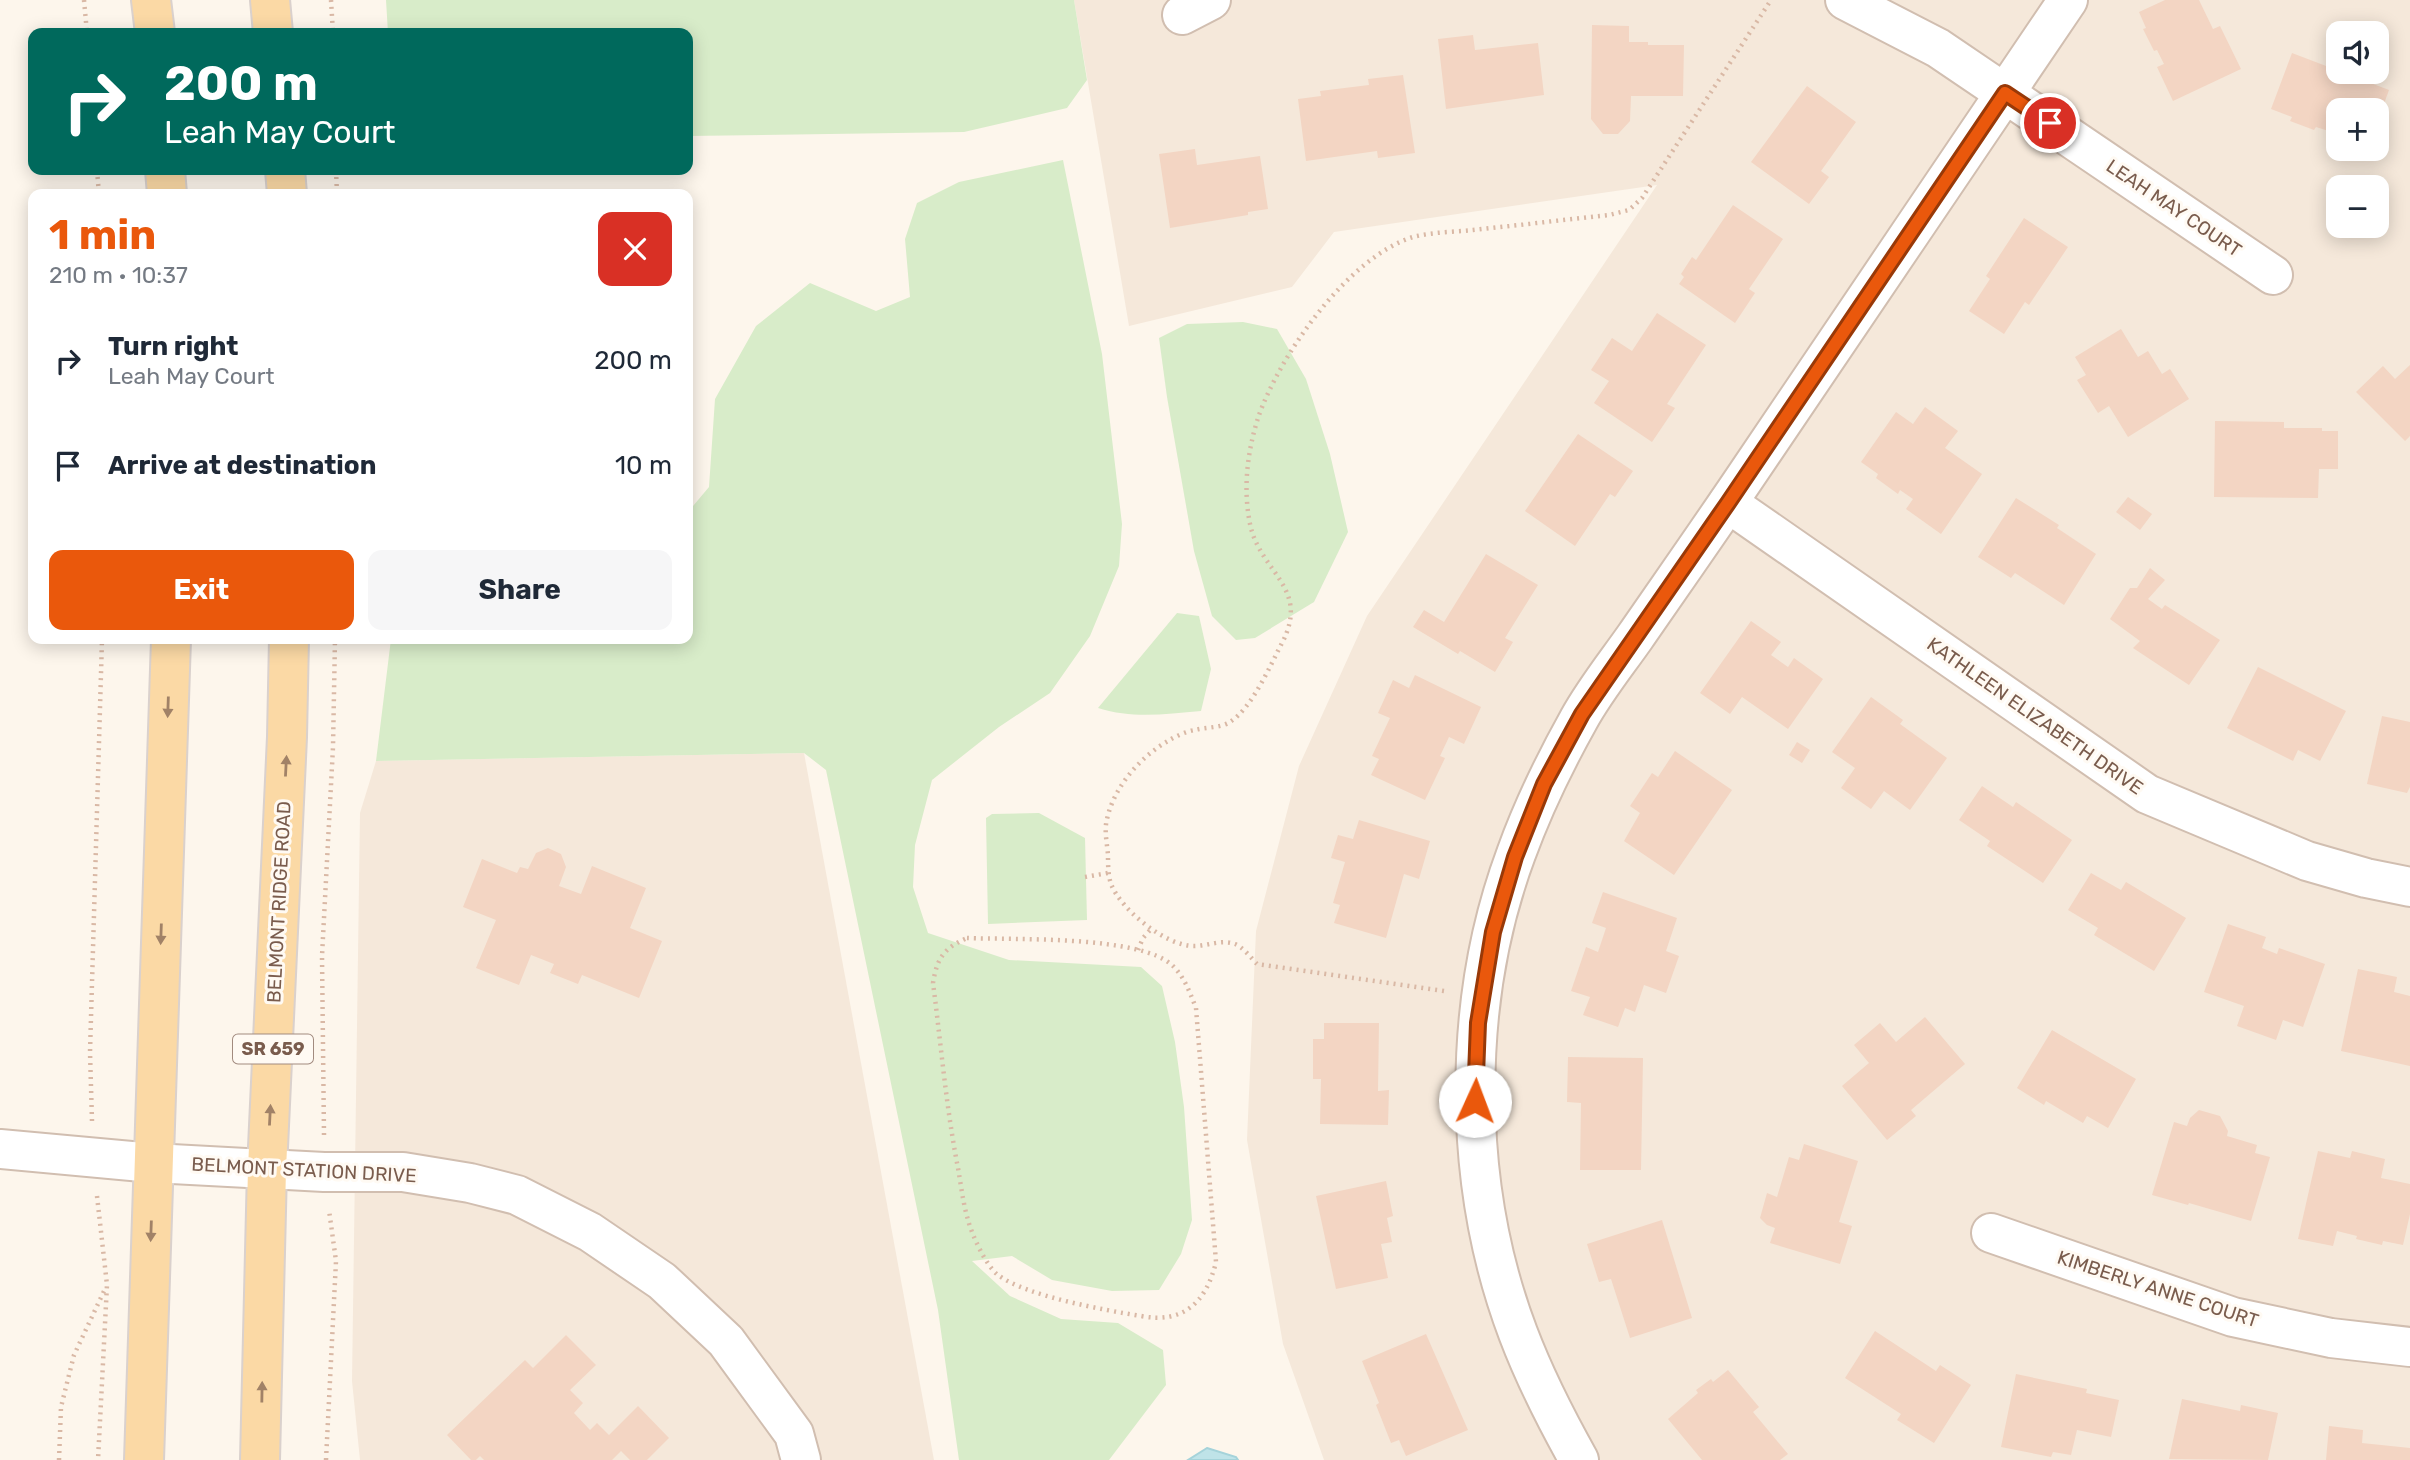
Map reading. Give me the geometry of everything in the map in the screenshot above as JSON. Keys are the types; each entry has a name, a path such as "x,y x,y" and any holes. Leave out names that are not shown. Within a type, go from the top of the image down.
{"main road":[{"path":"151,0 154,28"},
{"path":"270,0 273,28"},
{"path":"144,1460 171,644"},
{"name":"BELMONT RIDGE ROAD","path":"260,1460 267,1169 289,644"}],"street":[{"name":"LEAH MAY COURT","path":"1846,0 1938,48 2273,275"},
{"path":"1579,1460 1547,1402 1522,1343 1495,1256 1481,1179 1475,1101 1478,1023 1493,932 1515,857 1544,784 1582,714 2068,0"},
{"name":"KATHLEEN ELIZABETH DRIVE","path":"1728,503 2147,794 2307,861 2410,887"},
{"name":"BELMONT STATION DRIVE","path":"0,1149 153,1163 324,1172 403,1172 470,1183 517,1195 590,1232 662,1281 726,1341 794,1434 801,1460"},
{"name":"KIMBERLY ANNE COURT","path":"1991,1233 2233,1317 2331,1338 2410,1347"}],"path":[{"path":"84,0 87,28"},
{"path":"331,0 333,28"},
{"path":"1483,996 1257,964 1237,944 1219,942 1194,946 1178,943 1152,928 1122,904 1111,884 1106,821 1120,786 1167,741 1192,730 1228,724 1242,712 1289,629 1291,601 1285,585 1267,563 1251,528 1245,492 1251,446 1259,417 1275,380 1328,301 1357,270 1413,237 1609,215 1629,210 1642,198 1771,0"},
{"path":"98,1460 107,1285 93,1157 90,1052 102,644"},
{"path":"326,1460 336,1261 324,1172 322,957 333,747 335,644"},
{"path":"1085,877 1109,873"},
{"path":"1138,950 1152,928"},
{"path":"967,938 1115,944 1138,950 1157,955 1172,965 1185,980 1196,1008 1216,1262 1213,1276 1197,1304 1183,1314 1158,1319 1023,1289 996,1274 977,1245 967,1220 954,1147 933,983 936,968 951,945 967,938"},
{"path":"59,1460 61,1407 74,1355 107,1285"}],"shaded area":[{"path":"1074,0 2410,0 2410,1460 1324,1460 1283,1344 1247,1140 1256,931 1299,766 1367,616 1657,185 1334,232 1292,287 1129,326"},
{"path":"804,753 934,1460 360,1460 352,1381 360,813 376,761"}],"green space":[{"path":"386,0 1074,0 1087,80 1067,108 964,132 693,136 693,28 388,28"},
{"path":"1063,160 1102,354 1122,524 1119,566 1090,636 1050,693 999,727 932,780 915,845 913,887 928,933 1009,960 1141,967 1162,986 1175,1042 1184,1107 1192,1220 1181,1254 1159,1290 1112,1291 1052,1280 1012,1256 972,1261 1010,1296 1061,1319 1118,1323 1163,1350 1166,1385 1109,1460 959,1460 938,1310 826,770 804,753 376,761 390,644 693,644 693,506 709,487 715,399 756,326 810,283 876,311 910,297 905,239 917,203 959,182"},
{"path":"1243,322 1277,329 1306,379 1330,454 1348,532 1314,602 1255,638 1236,640 1212,616 1194,551 1159,338 1187,324"},
{"path":"1177,613 1199,616 1211,669 1201,711 1136,715 1098,708"},
{"path":"1039,813 1085,838 1087,920 988,924 986,818 992,814"}],"water":[{"path":"1207,1448 1236,1457 1238,1460 1188,1460"}],"building":[{"path":"2165,0 2199,0 2213,29 2220,26 2241,69 2173,101 2157,67 2164,64 2143,29 2146,28 2139,12"},
{"path":"1592,25 1629,26 1629,42 1684,45 1683,96 1631,96 1630,121 1618,134 1603,134 1591,119"},
{"path":"1473,35 1475,50 1538,43 1544,95 1446,109 1438,39"},
{"path":"2292,53 2326,66 2326,84 2373,84 2389,90 2386,98 2326,98 2326,130 2316,127 2314,130 2290,121 2292,117 2271,109"},
{"path":"1403,75 1415,153 1378,158 1377,151 1306,161 1298,99 1321,96 1320,91 1369,85 1368,79"},
{"path":"1807,86 1856,122 1821,171 1829,177 1809,204 1751,162"},
{"path":"1195,149 1197,165 1260,156 1268,209 1170,228 1159,154"},
{"path":"1733,205 1783,239 1749,289 1755,293 1735,323 1679,284 1684,277 1681,274 1692,257 1696,260"},
{"path":"2024,218 2068,247 2029,305 2025,302 2004,334 1969,311 1990,279 1986,276"},
{"path":"1657,313 1706,345 1667,404 1675,408 1652,442 1594,403 1609,381 1591,370 1612,338 1632,351"},
{"path":"2121,329 2138,357 2148,351 2162,374 2170,369 2189,399 2128,437 2109,406 2098,413 2077,380 2086,375 2075,357"},
{"path":"2410,365 2410,436 2405,441 2356,392 2383,366 2395,379"},
{"path":"1925,407 1958,431 1945,448 1982,474 1941,534 1906,509 1913,499 1900,490 1898,494 1876,478 1878,474 1861,462 1896,412 1913,424"},
{"path":"2215,421 2284,422 2284,428 2322,428 2322,431 2338,431 2338,469 2319,469 2318,498 2214,497"},
{"path":"1578,434 1633,471 1615,497 1610,494 1575,546 1525,511"},
{"path":"2128,497 2152,514 2140,530 2116,512"},
{"path":"2016,498 2059,525 2057,528 2096,554 2064,605 2015,573 2011,578 1978,557"},
{"path":"1486,554 1538,585 1505,638 1513,642 1495,672 1413,627 1424,610 1444,622"},
{"path":"2150,568 2165,580 2148,599 2162,609 2165,605 2220,640 2189,685 2133,648 2140,641 2110,619 2130,588 2137,588"},
{"path":"1751,621 1781,642 1771,655 1788,667 1794,658 1823,679 1788,729 1742,697 1730,714 1700,693"},
{"path":"2258,667 2346,711 2320,761 2298,750 2293,761 2227,728"},
{"path":"1415,675 1481,707 1464,744 1449,737 1440,756 1445,758 1425,800 1371,775 1379,759 1372,756 1390,718 1378,713 1393,680 1409,688"},
{"path":"1871,697 1903,720 1900,724 1947,758 1910,810 1884,791 1871,809 1841,788 1855,768 1832,752"},
{"path":"2382,716 2410,722 2410,787 2407,793 2367,784"},
{"path":"1797,742 1810,750 1802,763 1789,755"},
{"path":"1675,751 1732,790 1674,875 1624,841 1640,813 1630,806 1652,773 1658,777"},
{"path":"1982,786 2013,807 2016,802 2072,840 2043,883 1987,846 1990,841 1959,820"},
{"path":"1359,820 1430,841 1419,879 1404,874 1386,938 1334,923 1340,905 1333,903 1345,862 1331,858 1338,835 1353,839"},
{"path":"548,848 561,854 566,867 559,886 581,894 592,866 646,888 630,928 662,941 639,998 582,975 578,984 550,973 554,964 531,955 519,985 476,968 496,920 463,907 482,859 517,873 520,867 528,869 536,853"},
{"path":"2091,873 2121,890 2126,882 2186,918 2154,971 2094,935 2098,928 2068,910"},
{"path":"1603,892 1677,918 1666,951 1679,956 1666,993 1644,985 1635,1012 1625,1008 1618,1027 1583,1015 1590,997 1571,991 1586,947 1598,952 1606,928 1592,923"},
{"path":"2228,924 2266,937 2262,948 2277,954 2279,948 2325,964 2303,1027 2283,1020 2276,1040 2237,1026 2244,1006 2204,992"},
{"path":"2358,969 2397,977 2394,992 2410,996 2410,1066 2341,1051"},
{"path":"1925,1017 1965,1064 1911,1110 1916,1116 1887,1140 1842,1086 1869,1063 1854,1045 1880,1023 1896,1042"},
{"path":"1324,1023 1379,1023 1378,1091 1389,1090 1388,1125 1320,1124 1321,1079 1313,1079 1313,1039 1324,1039"},
{"path":"2052,1030 2136,1079 2108,1128 2087,1116 2083,1123 2046,1101 2044,1105 2017,1088"},
{"path":"1568,1057 1643,1058 1641,1170 1580,1170 1581,1103 1567,1102"},
{"path":"2199,1110 2220,1116 2228,1131 2227,1136 2257,1145 2255,1153 2270,1157 2251,1221 2152,1195 2174,1122 2187,1126 2190,1118"},
{"path":"1804,1144 1858,1161 1839,1222 1852,1226 1840,1264 1770,1243 1775,1228 1760,1218 1767,1193 1777,1197 1789,1157 1799,1160"},
{"path":"2318,1151 2350,1158 2352,1151 2385,1159 2381,1178 2410,1184 2410,1214 2403,1245 2383,1241 2382,1245 2337,1231 2333,1246 2298,1239"},
{"path":"1386,1181 1393,1216 1387,1218 1392,1242 1381,1244 1388,1278 1336,1289 1316,1196"},
{"path":"1662,1220 1692,1318 1630,1338 1611,1279 1599,1282 1587,1244"},
{"path":"1875,1331 1936,1371 1940,1365 1971,1385 1934,1443 1897,1420 1901,1414 1845,1378"},
{"path":"1426,1334 1468,1430 1406,1456 1399,1440 1391,1443 1362,1361"},
{"path":"566,1335 596,1365 570,1390 583,1403 574,1413 590,1430 597,1423 609,1435 638,1406 669,1438 647,1460 630,1460 621,1451 612,1460 484,1460 480,1456 471,1460 447,1435 525,1360 533,1368"},
{"path":"1728,1370 1759,1407 1753,1412 1788,1454 1780,1460 1702,1460 1668,1419 1698,1393 1696,1390 1711,1379 1713,1382"},
{"path":"2016,1374 2087,1389 2086,1393 2119,1400 2111,1437 2077,1430 2071,1455 2053,1452 2051,1457 2001,1447"},
{"path":"2182,1399 2240,1411 2241,1405 2278,1413 2268,1460 2169,1459"},
{"path":"2329,1426 2363,1430 2362,1443 2410,1448 2410,1460 2326,1460"}],"route":[{"path":"1475,1101 1478,1023 1493,932 1515,857 1544,784 1582,714 2005,93 2050,123"}]}
